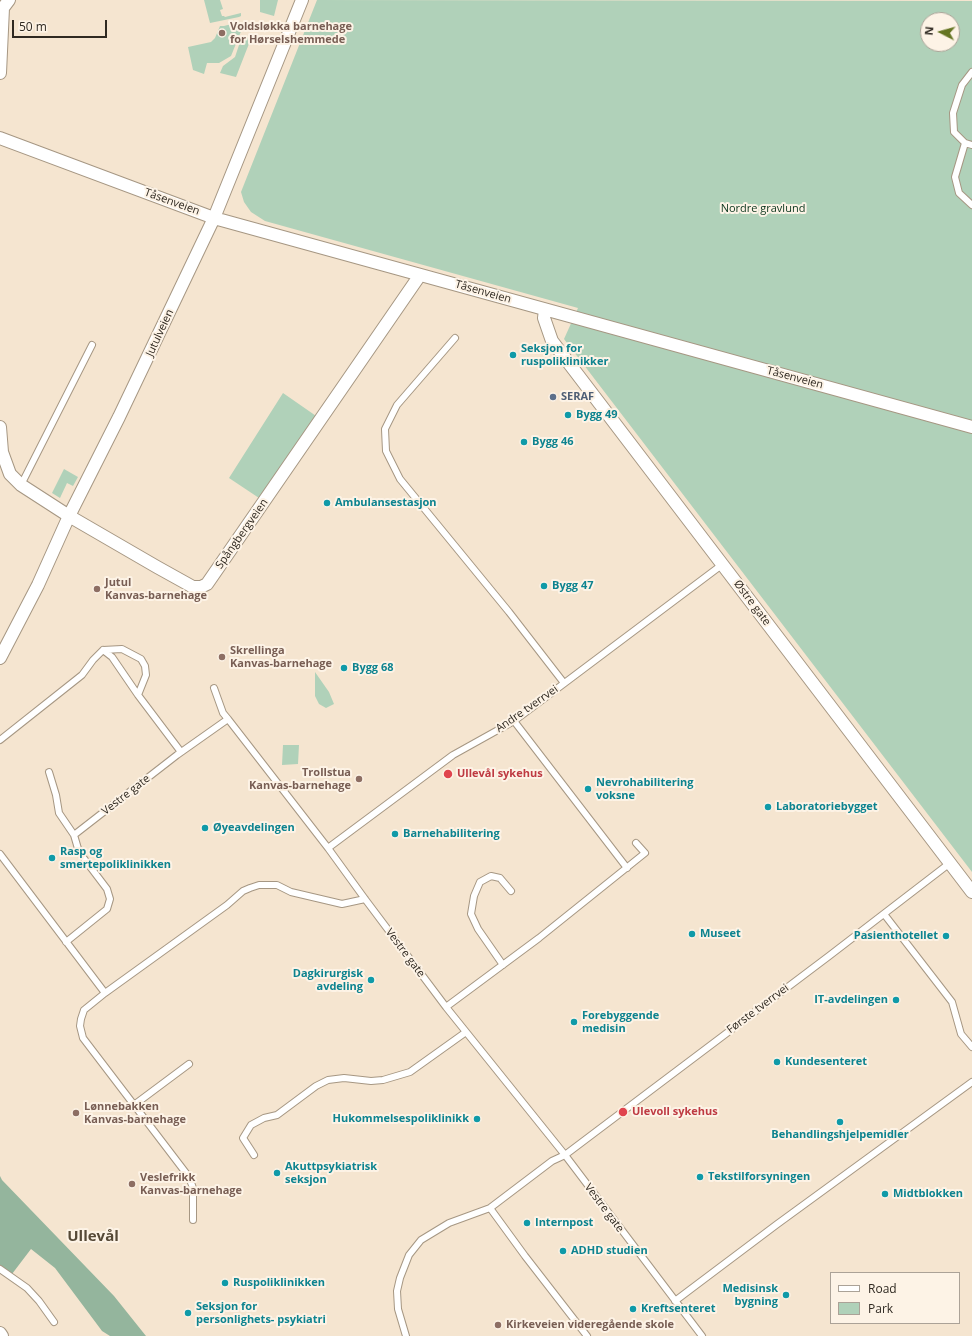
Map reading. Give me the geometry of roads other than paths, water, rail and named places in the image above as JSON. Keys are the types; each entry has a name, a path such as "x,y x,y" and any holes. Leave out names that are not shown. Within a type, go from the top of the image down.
{"street":[{"path":"0,73 3,8 9,0"},
{"name":"Jutulveien","path":"0,658 38,584 69,516 119,417 214,218 302,0"},
{"name":"Tåsenveien","path":"0,138 214,218 972,427"},
{"name":"Spångbergveien","path":"0,427 2,452 10,474 21,485 69,516 193,587 201,587 207,584 420,275"},
{"name":"Østre gate","path":"545,310 544,318 552,341 972,892"}],"lane":[{"path":"972,72 962,85 953,113 954,132 965,143 972,146"},
{"path":"965,143 955,177 959,193 972,205"},
{"path":"455,338 397,405 385,429 386,451 400,479 509,612 564,683"},
{"path":"21,485 92,344"},
{"name":"Andre tverrvei","path":"328,848 453,755 514,721 722,564"},
{"path":"0,740 82,675 93,660 103,650 122,649 141,659 146,674 138,695"},
{"path":"103,650 112,657 138,695 181,752"},
{"path":"214,688 223,713 228,719"},
{"name":"Vestre gate","path":"74,835 181,752 228,719 328,848 364,899 446,1007 565,1155 702,1336"},
{"path":"514,721 627,868"},
{"path":"49,772 56,795 59,813 74,835 79,852 106,889 110,899 107,909 66,942"},
{"path":"446,1007 539,938 645,853 636,842"},
{"path":"0,854 105,993"},
{"name":"Første tverrvei","path":"406,1336 398,1309 397,1291 409,1254 421,1240 449,1223 490,1208 552,1161 565,1155 950,863"},
{"path":"503,965 478,929 471,914 474,896 480,882 491,876 500,878 511,891"},
{"path":"193,1220 193,1188 189,1177 83,1038 80,1026 84,1010 243,892 259,885 277,885 291,892 342,904 364,899"},
{"path":"884,914 952,1002 961,1034 972,1047"},
{"path":"254,1154 244,1138 251,1126 264,1118 277,1115 316,1086 328,1080 344,1078 371,1081 383,1080 410,1072 466,1032"},
{"path":"134,1105 189,1064"},
{"path":"675,1301 776,1225 972,1082"},
{"path":"490,1208 587,1336"},
{"path":"0,1269 27,1288 39,1301 54,1322"}],"place":[{"name":"Voldsløkka barnehage for Hørselshemmede","path":"222,33"},
{"name":"Seksjon for ruspoliklinikker","path":"513,355"},
{"name":"SERAF","path":"553,397"},
{"name":"Bygg 49","path":"568,415"},
{"name":"Bygg 46","path":"524,442"},
{"name":"Ambulansestasjon","path":"327,503"},
{"name":"Bygg 47","path":"544,586"},
{"name":"Jutul Kanvas-barnehage","path":"97,589"},
{"name":"Skrellinga Kanvas-barnehage","path":"222,657"},
{"name":"Bygg 68","path":"344,668"},
{"name":"Ullevål sykehus","path":"448,774"},
{"name":"Trollstua Kanvas-barnehage","path":"359,779"},
{"name":"Nevrohabilitering voksne","path":"588,789"},
{"name":"Laboratoriebygget","path":"768,807"},
{"name":"Øyeavdelingen","path":"205,828"},
{"name":"Barnehabilitering","path":"395,834"},
{"name":"Rasp og smertepoliklinikken","path":"52,858"},
{"name":"Museet","path":"692,934"},
{"name":"Pasienthotellet","path":"946,936"},
{"name":"Dagkirurgisk avdeling","path":"371,980"},
{"name":"IT-avdelingen","path":"896,1000"},
{"name":"Forebyggende medisin","path":"574,1022"},
{"name":"Kundesenteret","path":"777,1062"},
{"name":"Ulevoll sykehus","path":"623,1112"},
{"name":"Lønnebakken Kanvas-barnehage","path":"76,1113"},
{"name":"Hukommelsespoliklinikk","path":"477,1119"},
{"name":"Behandlingshjelpemidler","path":"840,1122"},
{"name":"Akuttpsykiatrisk seksjon","path":"277,1173"},
{"name":"Tekstilforsyningen","path":"700,1177"},
{"name":"Veslefrikk Kanvas-barnehage","path":"132,1184"},
{"name":"Midtblokken","path":"885,1194"},
{"name":"Internpost","path":"527,1223"},
{"name":"ADHD studien","path":"563,1251"},
{"name":"Ruspoliklinikken","path":"225,1283"},
{"name":"Medisinsk bygning","path":"786,1295"},
{"name":"Kreftsenteret","path":"633,1309"},
{"name":"Seksjon for personlighets- psykiatri","path":"188,1313"},
{"name":"Kirkeveien videregående skole","path":"498,1325"}],"district":[{"name":"Ullevål","path":"93,1237"}],"park label":[{"name":"Nordre gravlund","path":"763,209"}]}
